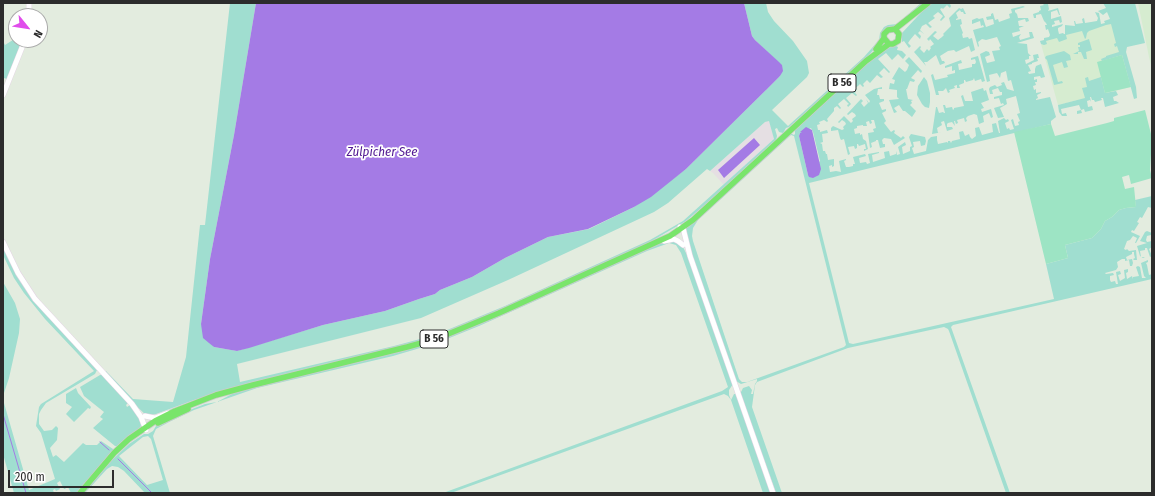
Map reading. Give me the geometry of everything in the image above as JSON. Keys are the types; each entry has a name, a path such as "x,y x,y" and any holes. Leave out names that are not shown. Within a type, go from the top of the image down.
{"main road":[{"name":"B 56","path":"866,61 884,38 886,31 889,29 894,29 925,5"},
{"name":"B 56","path":"80,493 102,468 124,447 146,429 175,411 216,395 408,348 429,341 499,313 648,246 680,228 708,207 771,148 788,129 818,105 866,61 888,44 897,42 899,39 899,34 925,5"},
{"path":"894,29 899,34"},
{"path":"884,38 888,44"},
{"name":"B 56","path":"625,256 680,228"},
{"name":"B 56","path":"152,425 232,391"}],"street":[{"path":"3,95 22,48"},
{"path":"680,228 683,245 690,256"},
{"path":"680,228 773,493"},
{"name":"B 56","path":"648,246 672,239 683,245"},
{"path":"3,242 18,273 35,299 152,425"},
{"path":"132,404 141,417 146,429"},
{"path":"145,416 155,418 175,411"}],"shaded area":[{"path":"230,3 256,3 234,135 210,259 201,324 214,347 237,351 323,325 385,311 435,294 440,290 472,277 505,258 548,237 589,229 634,207 686,169 780,76 782,68 781,65 752,36 744,3 766,3 768,12 774,21 793,41 807,61 809,73 807,77 772,110 788,126 864,57 879,40 880,33 884,27 897,24 921,3 925,3 898,26 891,27 881,42 865,59 789,127 786,128 783,133 779,132 777,128 775,129 777,136 776,140 721,191 686,221 650,242 499,311 436,337 194,400 147,416 105,373 106,371 133,399 173,402 186,357 200,225 205,225","holes":["769,121 774,139 683,221 650,240 505,306 435,335 240,382 237,364 421,318 508,280 654,212 668,203 707,169 710,171 765,122"]},
{"path":"930,3 950,3 951,6 950,8 947,5 943,9 940,9 945,17 941,21 940,20 943,16 938,12 933,16 935,18 928,23 932,27 930,28 926,24 922,26 920,30 924,34 920,31 918,33 921,36 920,39 915,34 908,43 911,46 909,48 904,41 902,42 902,33"},
{"path":"1039,3 1053,3 1048,4 1048,11 1058,8 1060,15 1057,10 1051,12 1051,19 1061,16 1062,22 1060,23 1059,20 1054,21 1055,24 1052,25 1052,27 1063,24 1058,28 1058,30 1059,34 1065,34 1065,25 1075,26 1074,21 1076,24 1083,23 1082,19 1084,18 1085,23 1097,21 1098,18 1095,12 1099,13 1101,24 1110,19 1107,12 1103,15 1098,11 1106,8 1103,3 1135,3 1145,43 1127,47 1126,52 1136,87 1137,98 1134,99 1122,55 1102,61 1101,59 1119,52 1117,46 1115,47 1114,44 1116,43 1111,24 1089,31 1085,39 1082,31 1066,35 1067,39 1059,42 1057,38 1046,41 1047,44 1044,45 1041,44 1040,41 1049,37 1050,35 1048,29 1046,30 1045,25 1047,25 1041,14 1036,15 1036,18 1034,18 1033,14 1039,12 1041,10 1040,6 1044,5"},
{"path":"1138,3 1152,3 1152,69 1149,57"},
{"path":"1023,6 1025,7 1015,10 1015,12 1018,18 1028,18 1029,21 1026,22 1025,19 1018,21 1019,26 1024,26 1019,28 1020,31 1012,33 1013,37 1021,34 1019,37 1020,40 1030,37 1029,32 1032,32 1034,38 1017,43 1027,44 1028,53 1031,56 1029,56 1029,59 1025,60 1026,64 1034,60 1033,55 1038,54 1038,61 1028,65 1031,71 1028,72 1029,74 1035,73 1036,66 1041,64 1045,77 1034,77 1034,80 1037,79 1037,82 1035,82 1036,85 1033,86 1034,90 1036,89 1036,93 1041,92 1037,95 1038,98 1036,100 1050,97 1056,117 1051,121 1051,124 809,183 849,343 853,344 1054,299 1046,264 1068,258 1065,245 1092,238 1101,229 1105,221 1119,210 1136,207 1135,200 1152,196 1152,208 1148,207 1142,218 1140,217 1137,222 1139,223 1134,231 1132,230 1131,232 1140,236 1135,243 1137,238 1133,236 1127,241 1124,249 1129,251 1136,250 1137,260 1133,259 1135,258 1134,252 1132,252 1132,254 1126,257 1127,260 1132,259 1132,266 1130,266 1129,260 1125,261 1125,259 1122,259 1117,262 1118,267 1116,270 1105,273 1113,273 1114,275 1110,276 1110,280 1111,282 1115,281 1116,284 1118,284 1116,272 1120,271 1121,274 1118,275 1120,281 1125,278 1124,270 1128,269 1128,272 1126,273 1127,279 1132,276 1133,279 1133,277 1139,276 1136,267 1138,266 1140,267 1142,278 1146,278 1144,276 1141,263 1148,260 1146,263 1149,275 1152,274 1152,279 953,325 951,327 1010,493 1006,493 949,331 944,327 848,348 757,382 755,385 752,407 782,493 776,493 740,394 743,388 749,386 752,390 751,394 753,394 755,384 757,379 741,384 736,381 698,274 688,241 686,228 790,133 794,135 795,130 884,47 896,46 898,47 897,50 902,51 906,55 903,59 898,54 892,60 886,53 878,59 890,72 889,73 884,68 879,73 883,77 881,78 877,75 870,83 867,80 863,84 863,87 860,84 855,88 857,89 855,93 857,95 856,96 852,93 846,98 851,104 848,107 847,105 849,104 844,99 838,104 841,108 840,109 837,106 834,108 834,111 827,119 827,122 824,120 819,122 820,124 817,125 820,132 827,130 828,133 822,134 823,142 820,143 822,144 823,151 827,154 828,160 834,159 834,166 829,166 830,172 841,172 839,161 846,159 844,161 846,167 853,166 853,164 855,164 853,157 865,154 866,156 859,158 860,163 866,162 867,164 870,163 868,154 879,152 872,155 873,162 885,158 884,152 889,151 890,156 896,154 896,151 897,155 900,154 898,147 905,142 906,145 902,147 903,154 910,151 910,147 912,146 909,137 911,134 925,137 926,141 925,145 921,146 920,141 913,142 914,147 912,148 914,154 926,151 928,140 931,137 937,136 938,144 948,143 948,141 951,143 952,141 960,139 959,132 963,131 965,136 969,134 972,139 976,136 975,128 979,127 982,135 993,132 992,124 996,123 1000,133 998,121 1004,118 1006,120 1008,119 1009,121 1005,123 1007,129 1014,129 1011,120 1013,119 1015,126 1019,125 1018,122 1020,121 1017,114 1020,113 1016,96 1006,99 1007,104 1000,108 1004,117 998,118 994,108 1004,105 1003,103 1001,104 999,98 994,99 994,97 1002,95 1002,92 1000,92 998,88 992,90 993,94 990,94 989,89 995,85 997,87 1002,85 1001,83 1004,82 1007,89 1014,91 1011,80 1008,81 1006,71 1001,73 1000,78 997,73 989,75 990,81 987,82 980,54 986,51 989,52 990,55 985,57 987,63 995,61 992,51 1000,50 999,47 1001,46 997,37 986,40 982,39 978,42 978,47 973,30 984,27 983,25 981,26 980,21 972,24 972,20 983,18 986,27 994,24 993,19 987,20 986,17 991,16 993,13 995,20 998,19 999,22 1010,18 1009,14 1012,13 1011,9","holes":["811,128 820,161 808,175 799,136 800,133 801,134","791,135 794,136 846,345 747,382 742,382 739,379 693,241 693,228 698,220"]},
{"path":"959,8 963,8 966,14 960,10 956,13 958,18 956,20 961,19 962,24 960,25 963,38 972,38 975,50 971,52 969,46 956,52 954,50 948,51 940,56 942,61 945,63 940,65 936,55 927,62 924,62 926,66 914,52 920,46 920,49 924,53 927,49 929,51 931,48 930,47 934,44 930,39 929,41 927,39 935,31 937,32 933,36 938,40 942,37 951,26 949,18"},
{"path":"1113,21 1131,87 1058,105 1041,44 1045,42 1044,40"},
{"path":"1089,39 1092,50 1086,52 1087,59 1084,59 1081,52 1078,52 1078,54 1073,54 1079,51 1078,47 1080,47 1080,45 1078,45 1078,43"},
{"path":"3,41 5,45 8,43 8,48 20,48 7,79 4,78"},
{"path":"1064,51 1070,55 1071,60 1066,61 1068,67 1064,68 1062,62 1053,65 1058,82 1062,81 1063,83 1054,85 1047,60 1045,58 1046,56"},
{"path":"978,56 985,81 982,82 981,79 975,81 974,78 973,80 966,82 964,80 964,83 959,85 960,88 957,88 957,85 954,86 955,88 949,90 950,92 948,93 946,88 943,91 938,91 939,95 936,95 931,75 933,74 935,80 948,77 947,75 955,73 955,70 952,71 952,66 945,68 945,66 961,60 962,63 958,64 959,70 972,67 972,64 975,64 976,62 975,59 971,60 971,58"},
{"path":"909,57 922,71 921,73 918,70 911,78 915,80 914,82 910,81 906,89 908,99 913,100 911,101 912,103 910,105 916,111 912,117 903,111 899,105 894,108 897,112 894,113 889,100 899,99 897,97 897,90 889,89 890,83 894,84 895,80 892,79 899,67 905,72 907,70 909,65 905,61"},
{"path":"924,77 927,81 930,93 929,108 922,104 917,95 918,86"},
{"path":"1088,77 1089,81 1101,77 1105,93 1116,91 1118,95 1113,97 1114,101 1119,103 1105,107 1103,98 1101,98 1102,100 1095,102 1090,97 1091,102 1090,100 1087,101 1088,107 1092,106 1093,110 1085,112 1084,109 1081,110 1079,105 1061,109 1062,114 1066,113 1067,116 1062,116 1059,112 1058,105 1085,98 1082,88 1087,87 1085,78"},
{"path":"882,87 882,89 878,89 877,95 879,95 880,99 884,99 884,101 879,103 882,110 886,109 886,111 882,113 886,121 884,123 891,132 894,130 894,133 901,138 903,136 905,138 894,145 891,139 884,138 882,140 885,147 880,148 878,140 876,140 871,143 872,147 870,148 868,133 874,132 873,129 876,128 874,120 871,120 872,123 870,124 869,121 866,122 867,126 857,126 857,128 854,129 855,134 862,134 868,149 864,151 864,149 866,149 865,144 859,146 857,144 857,148 855,149 854,146 848,147 850,154 848,155 844,139 841,140 838,130 831,131 831,128 833,126 842,130 844,129 843,127 846,124 845,122 842,120 839,123 838,122 844,116 851,123 853,121 852,119 856,116 852,112 848,115 847,114 861,99 863,101 861,103 864,107 868,103 866,99 869,103 870,101 865,95 874,89"},
{"path":"983,88 984,91 986,90 989,100 981,103 984,108 981,109 982,112 991,109 993,117 991,118 989,113 983,116 984,122 979,124 977,115 974,114 968,116 966,118 967,121 965,122 964,118 957,120 958,123 956,124 954,121 955,126 952,122 948,123 947,127 952,127 953,129 947,131 944,121 941,122 942,125 937,128 938,133 932,134 936,107 939,113 945,113 943,105 945,105 946,108 952,107 953,110 954,108 964,106 961,96 963,95 965,101 973,101 971,92"},
{"path":"1081,110 1082,113 1077,114 1077,111"},
{"path":"769,120 774,139 724,185 710,171"},
{"path":"1147,231 1152,233 1152,236 1147,236 1146,240 1147,242 1152,241 1152,247 1149,249 1152,256 1150,257 1147,248 1145,248 1145,250 1140,251 1141,257 1137,246 1147,243 1140,241"},
{"path":"674,241 682,245 690,261 733,384 729,390 731,400 724,394 451,493 443,493 722,391 728,387 681,253 676,245 669,243 647,251 479,326 437,343 393,356 257,388 217,402 245,389 403,351 654,245"},
{"path":"3,246 22,283 97,370 95,374 46,403 39,414 39,424 44,431 52,430 56,426 58,428 57,440 50,448 53,457 56,455 64,462 83,443 86,445 97,445 101,441 113,449 78,493 71,493 68,487 64,489 60,481 57,483 60,489 56,491 55,489 53,490 54,493 14,493 3,454 3,282 15,303 20,319 19,333 9,378 4,393 4,403 29,490 55,479 41,433 36,426 39,407 41,404 94,371 45,319 24,293 14,278 3,255"},
{"path":"102,375 128,403 126,405 127,407 130,405 137,413 141,425 140,428 117,446 93,428 103,419 100,417 104,412 84,396 80,387"},
{"path":"76,388 78,393 91,407 90,409 88,408 74,422 66,414 72,407 66,403 66,394"},
{"path":"734,394 736,394 772,493 763,493 731,400"},
{"path":"217,402 194,410 169,422 156,429 153,436 170,493 145,493 124,471 118,467 112,466 107,469 85,493 83,493 110,462 129,444 144,434 148,434 153,431 156,426 205,404","holes":["148,436 151,439 163,480 147,485 119,456 143,437"]}],"green space":[{"path":"1122,55 1131,87 1105,93 1097,62"},
{"path":"1145,110 1152,138 1150,170 1152,178 1131,184 1129,175 1122,177 1125,189 1134,187 1136,207 1119,210 1105,221 1101,229 1092,238 1065,245 1068,258 1046,264 1014,132 1051,124 1055,136 1114,121 1114,118"}],"water":[{"name":"Zülpicher See","path":"256,3 744,3 752,36 782,65 783,71 780,76 686,169 651,197 634,207 588,229 548,237 505,258 472,277 440,290 435,294 385,311 323,325 237,351 214,347 203,338 201,324 210,259 234,135"},
{"path":"806,127 812,130 821,169 819,175 813,178 809,177 808,175 799,136 800,133 802,133 800,132"},
{"path":"754,138 760,145 724,178 718,170"}],"waterway":[{"path":"3,414 26,493"},
{"path":"100,442 109,450"},
{"path":"118,459 152,493"}]}
